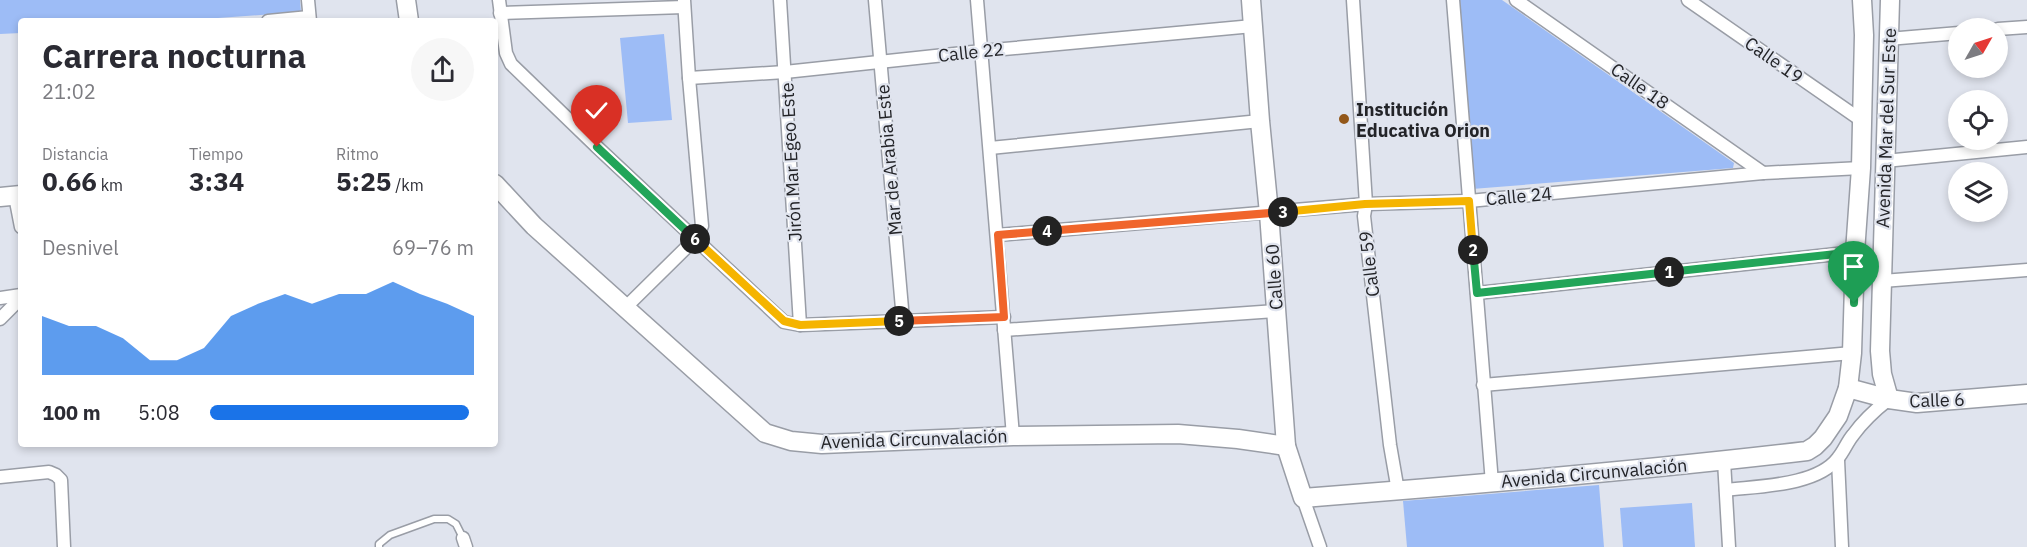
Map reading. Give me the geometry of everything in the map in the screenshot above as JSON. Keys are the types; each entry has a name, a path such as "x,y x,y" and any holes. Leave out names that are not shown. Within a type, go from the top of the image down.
{"street":[{"path":"308,0 310,18"},
{"path":"406,0 409,18"},
{"path":"499,0 506,53 511,64 784,321 800,325 1004,317"},
{"name":"Jirón Mar Egeo Este","path":"780,0 800,325"},
{"name":"Mar de Arabia Este","path":"875,0 903,320"},
{"path":"977,0 1013,436"},
{"name":"Calle 60","path":"1251,0 1286,446 1303,498"},
{"name":"Calle 59","path":"1353,0 1364,216 1390,445 1398,491"},
{"path":"1453,0 1492,483"},
{"name":"Calle 18","path":"1516,0 1763,173"},
{"name":"Calle 19","path":"1688,0 1861,120"},
{"name":"Avenida Mar del Sur Este","path":"1848,388 1852,353 1855,252 1861,168 1864,35 1862,0"},
{"name":"Avenida Mar del Sur Este","path":"1889,399 1882,374 1880,351 1890,0"},
{"path":"500,13 684,4 702,226 695,239 626,307"},
{"name":"Calle 22","path":"689,78 785,72 1253,26"},
{"path":"2008,28 2027,27"},
{"path":"1888,39 1948,34"},
{"path":"990,148 1260,121"},
{"path":"1885,161 2027,147"},
{"name":"Calle 24","path":"998,235 1365,204 1469,201 1763,173 1861,168"},
{"name":"Avenida Circunvalación","path":"498,187 534,226 765,432 790,441 822,444 1013,436 1178,434 1286,446"},
{"path":"12,196 18,217"},
{"path":"1477,293 1855,252"},
{"path":"1882,282 2027,270"},
{"path":"0,298 18,296"},
{"path":"0,319 18,299"},
{"path":"1004,330 1277,311"},
{"path":"1483,385 1852,353"},
{"name":"Avenida Circunvalación","path":"1303,498 1492,483 1807,451 1815,446 1838,416 1848,388"},
{"name":"Calle 6","path":"1848,388 1889,399 1917,403 2027,394"},
{"path":"1726,490 1781,484 1819,474 1838,460 1852,436 1868,416 1889,399"},
{"path":"1838,460 1842,547"},
{"path":"1724,461 1729,547"},
{"path":"0,477 49,472 61,480 64,547"},
{"path":"1303,498 1320,547"}],"lane":[{"path":"380,547 380,544 390,535 434,519 448,519 456,524 464,542"}],"shaded area":[{"path":"0,0 300,0 301,12 218,18 18,18 18,33 0,34"},
{"path":"1458,0 1502,0 1734,163 1733,168 1472,189"},
{"path":"664,34 672,120 628,123 620,38"},
{"path":"1599,485 1604,547 1407,547 1403,501"},
{"path":"1692,503 1695,547 1623,547 1620,508"}],"place":[{"name":"Institución Educativa Orion","path":"1344,119"}],"route":[{"path":"597,147 784,321 800,325 1004,317 998,235 1365,204 1469,201 1477,293 1855,252 1854,303"}]}
